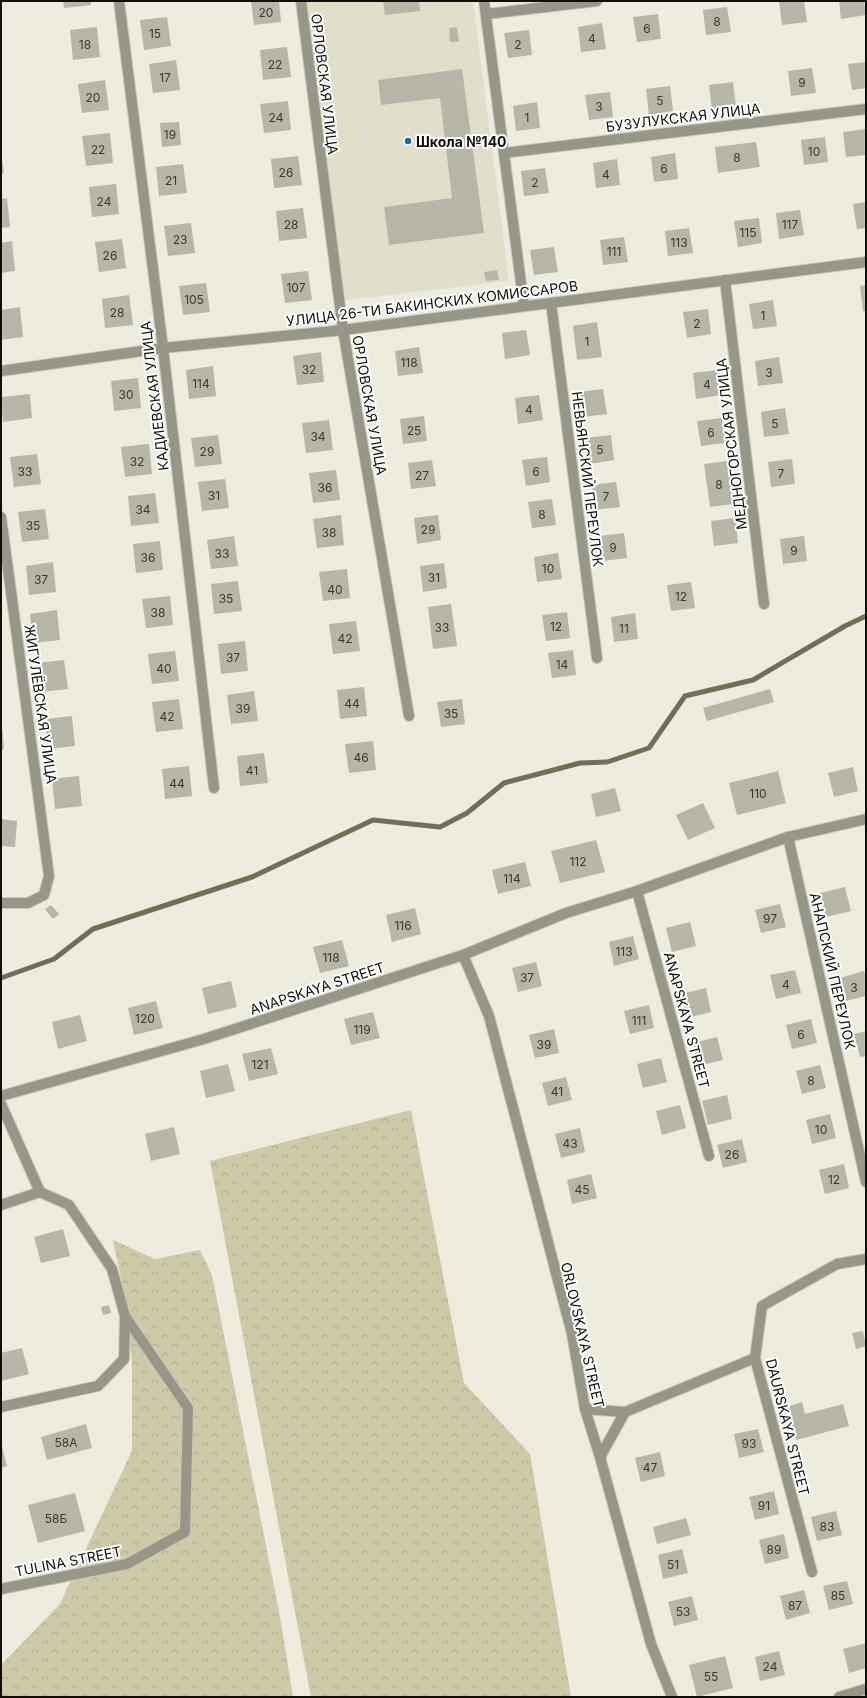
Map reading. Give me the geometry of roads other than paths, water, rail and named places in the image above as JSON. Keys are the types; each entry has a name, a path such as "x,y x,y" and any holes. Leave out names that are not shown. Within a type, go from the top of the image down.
{"street":[{"name":"КАДИЕВСКАЯ УЛИЦА","path":"119,1 214,788"},
{"name":"ОРЛОВСКАЯ УЛИЦА","path":"301,1 343,330 408,716"},
{"path":"484,1 524,306"},
{"path":"486,14 597,1"},
{"name":"БУЗУЛУКСКАЯ УЛИЦА","path":"504,153 866,108"},
{"name":"УЛИЦА 26-ТИ БАКИНСКИХ КОМИССАРОВ","path":"1,371 162,348 343,330 866,262"},
{"name":"МЕДНОГОРСКАЯ УЛИЦА","path":"725,280 764,604"},
{"name":"НЕВЬЯНСКИЙ ПЕРЕУЛОК","path":"552,303 597,658"},
{"name":"ЖИГУЛЁВСКАЯ УЛИЦА","path":"1,517 49,876 44,895 28,903 1,903"},
{"name":"ANAPSKAYA STREET","path":"1,1096 204,1040 463,955 566,913 638,892 788,837 866,819"},
{"name":"АНАПСКИЙ ПЕРЕУЛОК","path":"788,837 866,1182"},
{"name":"ANAPSKAYA STREET","path":"638,892 709,1156"},
{"name":"ORLOVSKAYA STREET","path":"463,955 489,1016 572,1334 585,1409 600,1457 651,1644 672,1697"},
{"path":"1,1104 40,1192 69,1205 112,1269 125,1316 124,1359 98,1386 1,1407"},
{"path":"1,1205 40,1192"},
{"name":"DAURSKAYA STREET","path":"812,1572 755,1358 762,1306 838,1264 866,1259"},
{"name":"TULINA STREET","path":"1,1589 127,1564 185,1532 188,1408 125,1316"},
{"path":"585,1409 625,1412 755,1358"},
{"path":"600,1457 625,1412"},
{"path":"841,1697 866,1689"}],"waterway":[{"path":"1,978 54,959 93,929 252,877 373,820 440,827 467,813 504,783 580,763 607,762 649,748 685,696 753,680 845,626 866,616"}],"place":[{"name":"Школа №140","path":"408,141"}]}
